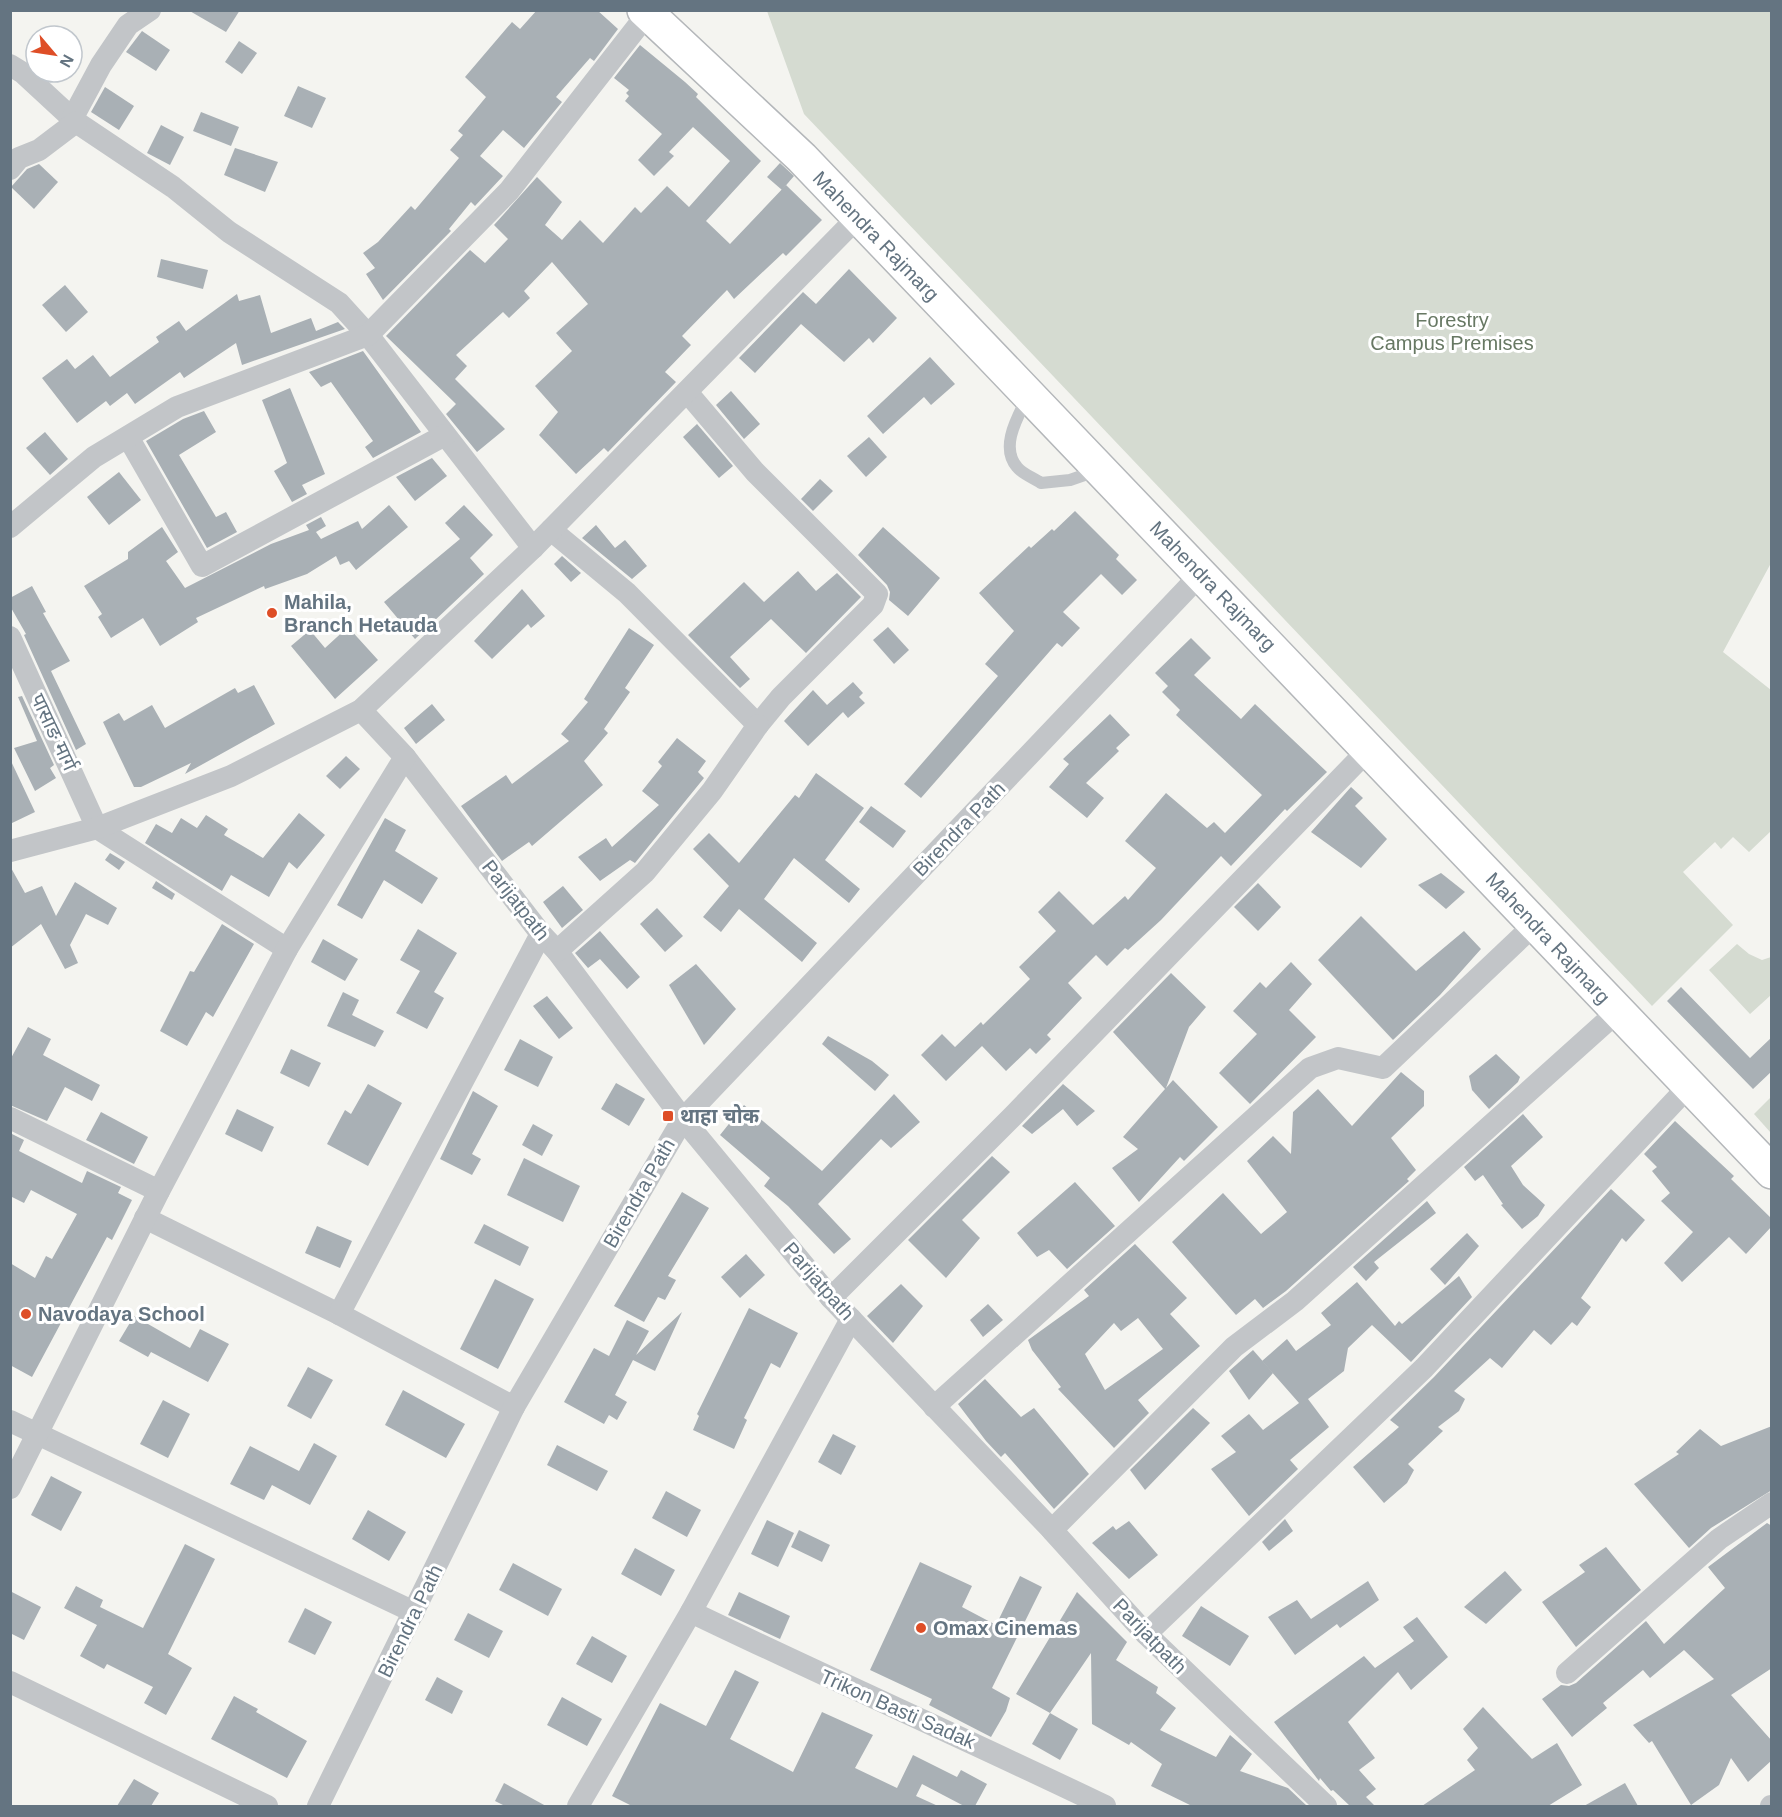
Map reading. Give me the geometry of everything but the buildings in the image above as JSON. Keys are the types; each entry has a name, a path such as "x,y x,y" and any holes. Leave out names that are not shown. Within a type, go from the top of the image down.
{"highway":[{"name":"Mahendra Rajmarg","path":"646,12 802,158 1369,749 1688,1087 1772,1172"}],"street":[{"path":"10,169 20,158 39,150 74,121 101,65 128,25 150,10"},
{"path":"10,527 94,457 177,407 368,335 509,191 646,12"},
{"path":"10,65 23,73 74,121 173,187 229,232 339,303 368,335 533,548"},
{"path":"10,851 97,828 231,776 362,710 533,548 858,217"},
{"path":"557,951 645,872 712,790 781,697 873,605 877,594 755,472 687,392"},
{"path":"128,437 202,566 445,435"},
{"path":"550,531 627,593 758,725"},
{"name":"Birendra Path","path":"318,1806 514,1407 683,1119 1201,574"},
{"name":"पासाङ मार्ग","path":"10,637 97,828"},
{"name":"Parijatpath","path":"362,710 405,757 541,934 557,951 683,1119 831,1298 1052,1530 1146,1634 1326,1806"},
{"path":"831,1298 1013,1116 1369,749"},
{"path":"10,1488 145,1218 287,948 405,757"},
{"path":"97,828 287,948"},
{"path":"934,1407 1310,1068 1338,1058 1383,1068 1534,925"},
{"path":"339,1314 541,934"},
{"path":"1052,1530 1234,1347 1294,1300 1617,1012"},
{"path":"1146,1634 1424,1368 1688,1087"},
{"path":"10,1118 159,1191"},
{"path":"145,1218 339,1314 514,1407"},
{"path":"578,1806 691,1612 851,1319"},
{"path":"10,1421 414,1612"},
{"path":"1567,1673 1719,1539 1772,1503"},
{"name":"Trikon Basti Sadak","path":"691,1612 843,1686 998,1755 1105,1806"},
{"path":"10,1682 267,1806"}],"lane":[{"path":"1028,394 1013,426 1009,448 1016,467 1041,483 1070,480 1100,469"}],"green space":[{"name":"Forestry Campus Premises","path":"767,11 1771,11 1771,563 1723,652 1771,690 1771,831 1749,852 1733,837 1721,849 1715,842 1683,872 1733,925 1652,1006 804,114"},
{"path":"1737,944 1749,954 1762,960 1771,957 1771,995 1750,1014 1709,970"},
{"path":"1771,1097 1771,1133 1754,1114"}],"place":[{"name":"Mahila, Branch Hetauda","path":"272,613"},
{"name":"थाहा चोक","path":"668,1116"},
{"name":"Navodaya School","path":"26,1314"},
{"name":"Omax Cinemas","path":"921,1628"}]}
